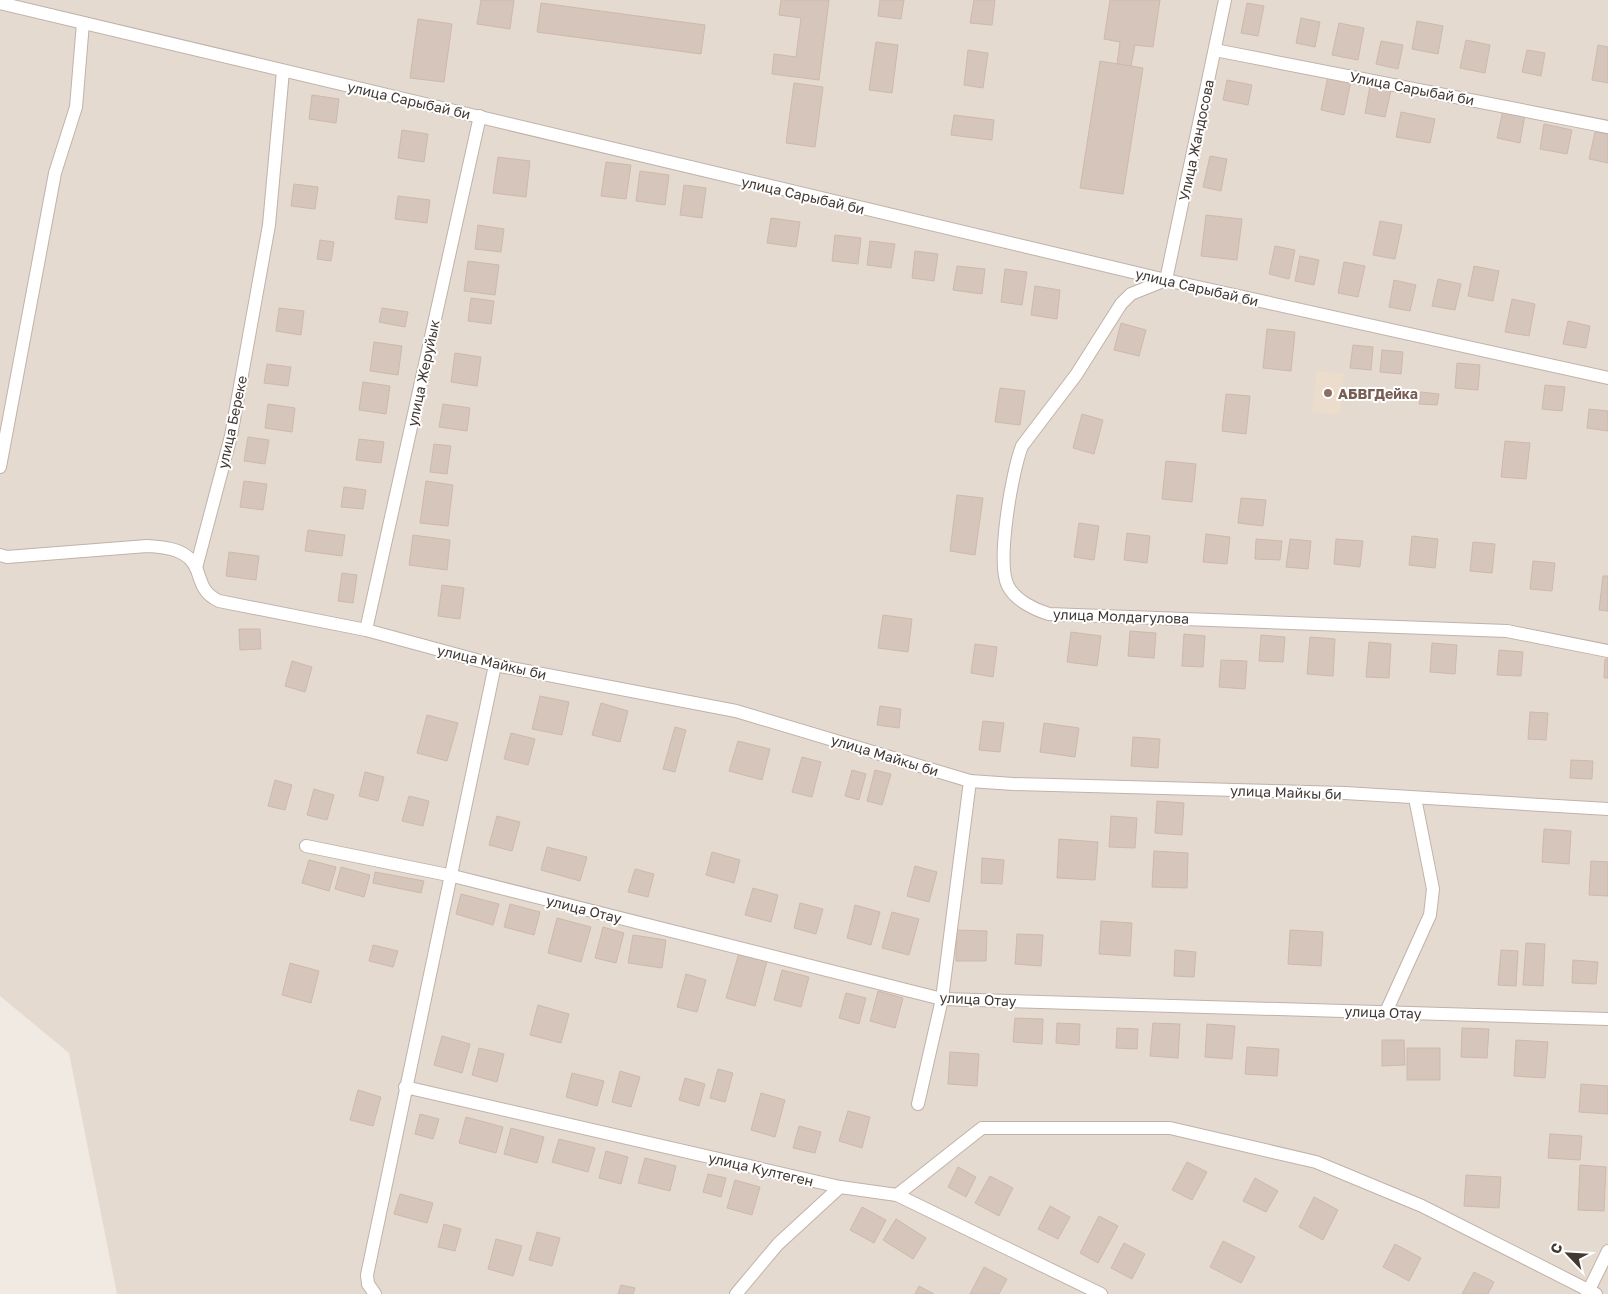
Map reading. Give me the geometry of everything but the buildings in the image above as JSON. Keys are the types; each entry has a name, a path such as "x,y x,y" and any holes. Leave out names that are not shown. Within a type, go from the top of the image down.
{"street":[{"name":"Улица Жандосова","path":"1166,280 1225,0"},
{"name":"улица Сарыбай би","path":"0,3 1166,280 1608,378"},
{"path":"0,466 55,173 76,108 83,23"},
{"name":"Улица Сарыбай би","path":"1215,50 1608,127"},
{"name":"улица Береке","path":"196,568 231,436 269,225 283,71"},
{"name":"улица Жеруйык","path":"366,630 480,116"},
{"name":"улица Молдагулова","path":"1166,280 1130,294 1121,304 1076,374 1022,446 1017,458 1005,526 1005,579 1013,593 1036,610 1049,614 1507,631 1608,651"},
{"path":"0,555 7,557 161,546 182,553 196,568"},
{"name":"улица Майкы би","path":"196,568 205,592 219,600 366,630 495,665 736,711 970,781 1013,784 1345,794 1608,809"},
{"path":"373,1292 367,1275 495,665"},
{"path":"918,1104 942,999 970,781"},
{"path":"1386,1012 1430,915 1433,889 1415,798"},
{"name":"улица Отау","path":"306,846 452,876 942,999 1608,1019"},
{"name":"улица Култеген","path":"405,1087 840,1187 897,1195 1101,1294"},
{"path":"897,1195 982,1128 1170,1128 1316,1162 1422,1206 1591,1293 1608,1251"},
{"path":"736,1294 778,1244 840,1187"}],"shaded area":[{"path":"0,0 1608,0 1608,1294 117,1294 69,1053 0,996"},
{"name":"АБВГДейка","path":"1317,371 1344,374 1340,415 1312,412"}],"place":[{"name":"АБВГДейка","path":"1328,393"}]}
